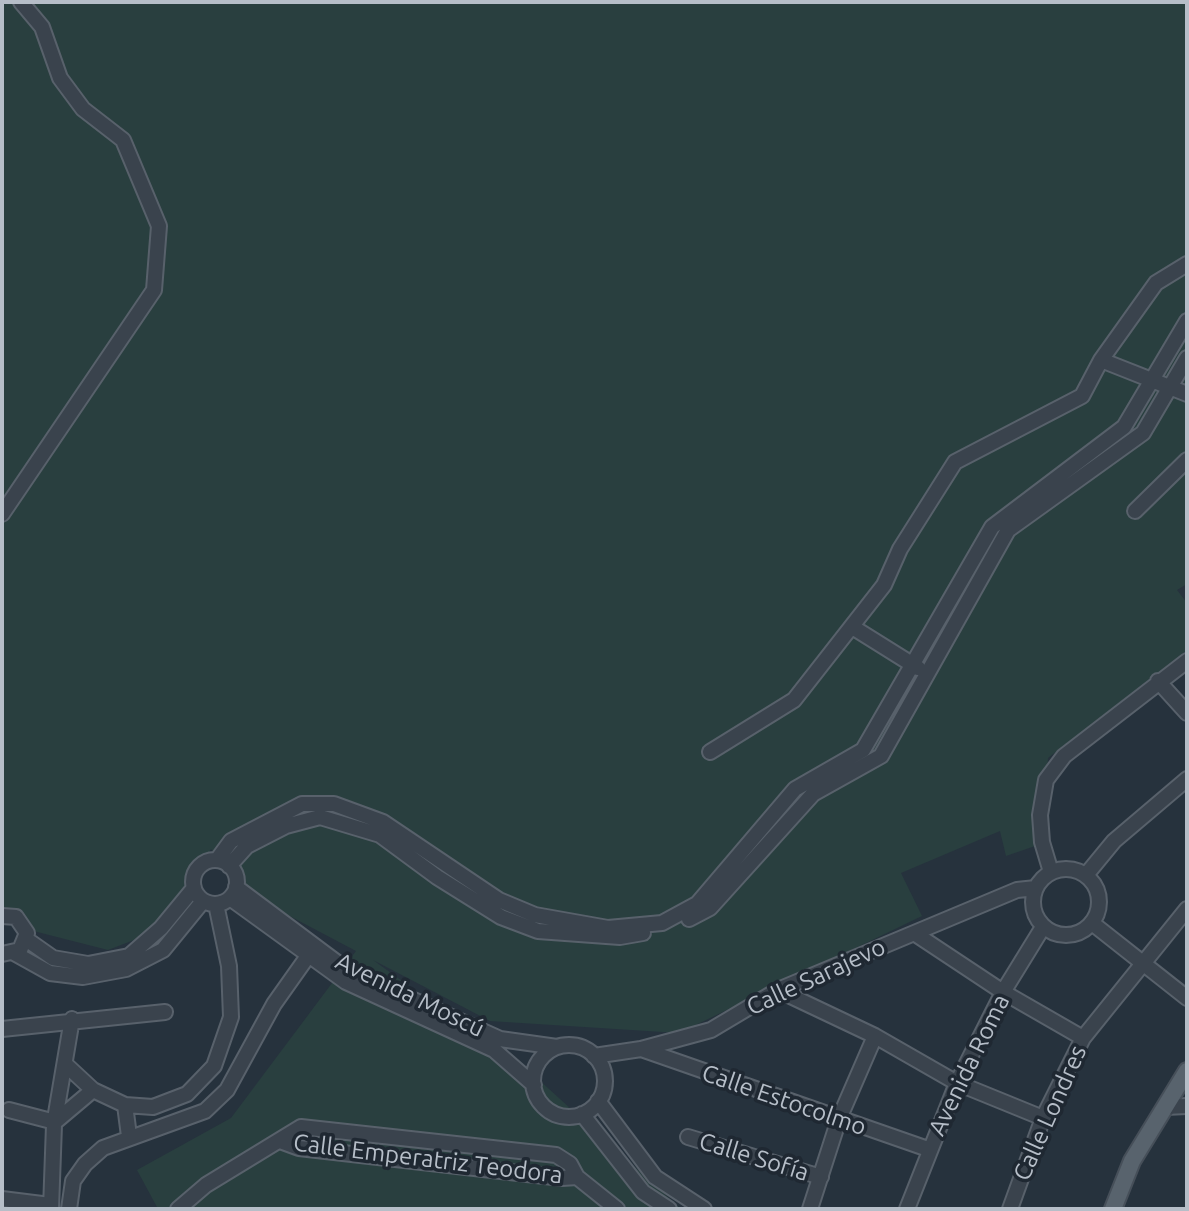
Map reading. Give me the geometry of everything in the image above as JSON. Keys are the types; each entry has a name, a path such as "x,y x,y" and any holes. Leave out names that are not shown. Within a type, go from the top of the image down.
{"main road":[{"path":"1113,1209 1132,1161 1187,1071"}],"street":[{"path":"2,514 154,290 159,226 123,140 83,109 60,78 42,27 21,2"},
{"path":"710,752 794,700 854,628 884,585 900,549 955,462 1082,396 1101,360 1156,283 1187,264"},
{"path":"65,1064 93,1090 125,1105 153,1107 187,1094 214,1066 231,1017 229,966 204,898 198,868 223,863 247,846 286,826 320,817 400,842 538,931 620,937 674,927 710,908 795,789 863,750 992,527 1124,427 1187,321"},
{"path":"740,863 813,794 881,756 1008,530 1143,433 1187,358"},
{"path":"1101,360 1187,394"},
{"path":"1135,511 1187,460"},
{"path":"854,628 928,673"},
{"path":"1051,872 1042,842 1040,815 1046,780 1064,756 1187,661"},
{"path":"1158,681 1187,713"},
{"path":"1086,875 1114,841 1187,779"},
{"path":"2,916 21,921 26,939 53,958 88,964 129,956 161,928 204,898 233,893 237,879 223,863"},
{"path":"1069,869 1086,875 1093,883 1099,904 1092,923 1084,931 1063,936 1043,927 1033,909 1036,888 1051,872 1069,869"},
{"name":"Calle Sarajevo","path":"594,1056 641,1049 711,1030 778,990 1017,890 1036,888"},
{"name":"Avenida Moscú","path":"233,893 308,956 346,982 413,1006"},
{"name":"Avenida Moscú","path":"233,893 347,970 413,1006 497,1044 557,1047"},
{"path":"26,939 8,953 50,973 83,977 126,969 163,950 204,898"},
{"name":"Calle Londres","path":"1010,1209 1043,1118 1083,1038 1187,909"},
{"path":"1092,923 1140,964 1187,998"},
{"name":"Avenida Roma","path":"907,1209 928,1149 957,1083 1003,992 1043,927"},
{"path":"914,933 1003,992 1083,1038"},
{"path":"69,1209 73,1181 85,1164 103,1148 129,1136 205,1111 227,1090 274,1004 308,956"},
{"path":"778,990 875,1036 957,1083 1043,1118"},
{"path":"2,1029 72,1019 165,1012"},
{"path":"2,1199 50,1207 55,1122 72,1019"},
{"path":"810,1209 839,1119 875,1036"},
{"name":"Avenida Moscú","path":"497,1044 534,1085"},
{"path":"577,1045 594,1056 604,1078 598,1101 582,1114 571,1117 549,1111 541,1103 534,1085 539,1060 557,1047 577,1045"},
{"name":"Calle Estocolmo","path":"641,1049 928,1149"},
{"path":"217,1059 239,1067"},
{"path":"55,1122 93,1090"},
{"path":"598,1101 655,1177 704,1209"},
{"path":"125,1105 129,1136"},
{"path":"1165,1107 1187,1106"},
{"path":"9,1110 55,1122"},
{"path":"582,1114 643,1192 669,1209"},
{"name":"Calle Emperatriz Teodora","path":"178,1209 206,1185 301,1127 556,1155 570,1164 577,1177 617,1209"},
{"name":"Calle Sofía","path":"688,1137 821,1177"},
{"name":"Calle Emperatriz Teodora","path":"280,1141 299,1148 562,1178 577,1177"}],"green space":[{"path":"2,2 1187,2 1187,584 1177,590 1187,603 1187,650 1048,758 1041,844 1006,856 1000,831 901,873 922,916 679,1033 490,1021 373,960 538,1079 681,1209 158,1209 137,1170 231,1118 356,951 248,894 211,849 160,930 108,950 2,923"}]}
